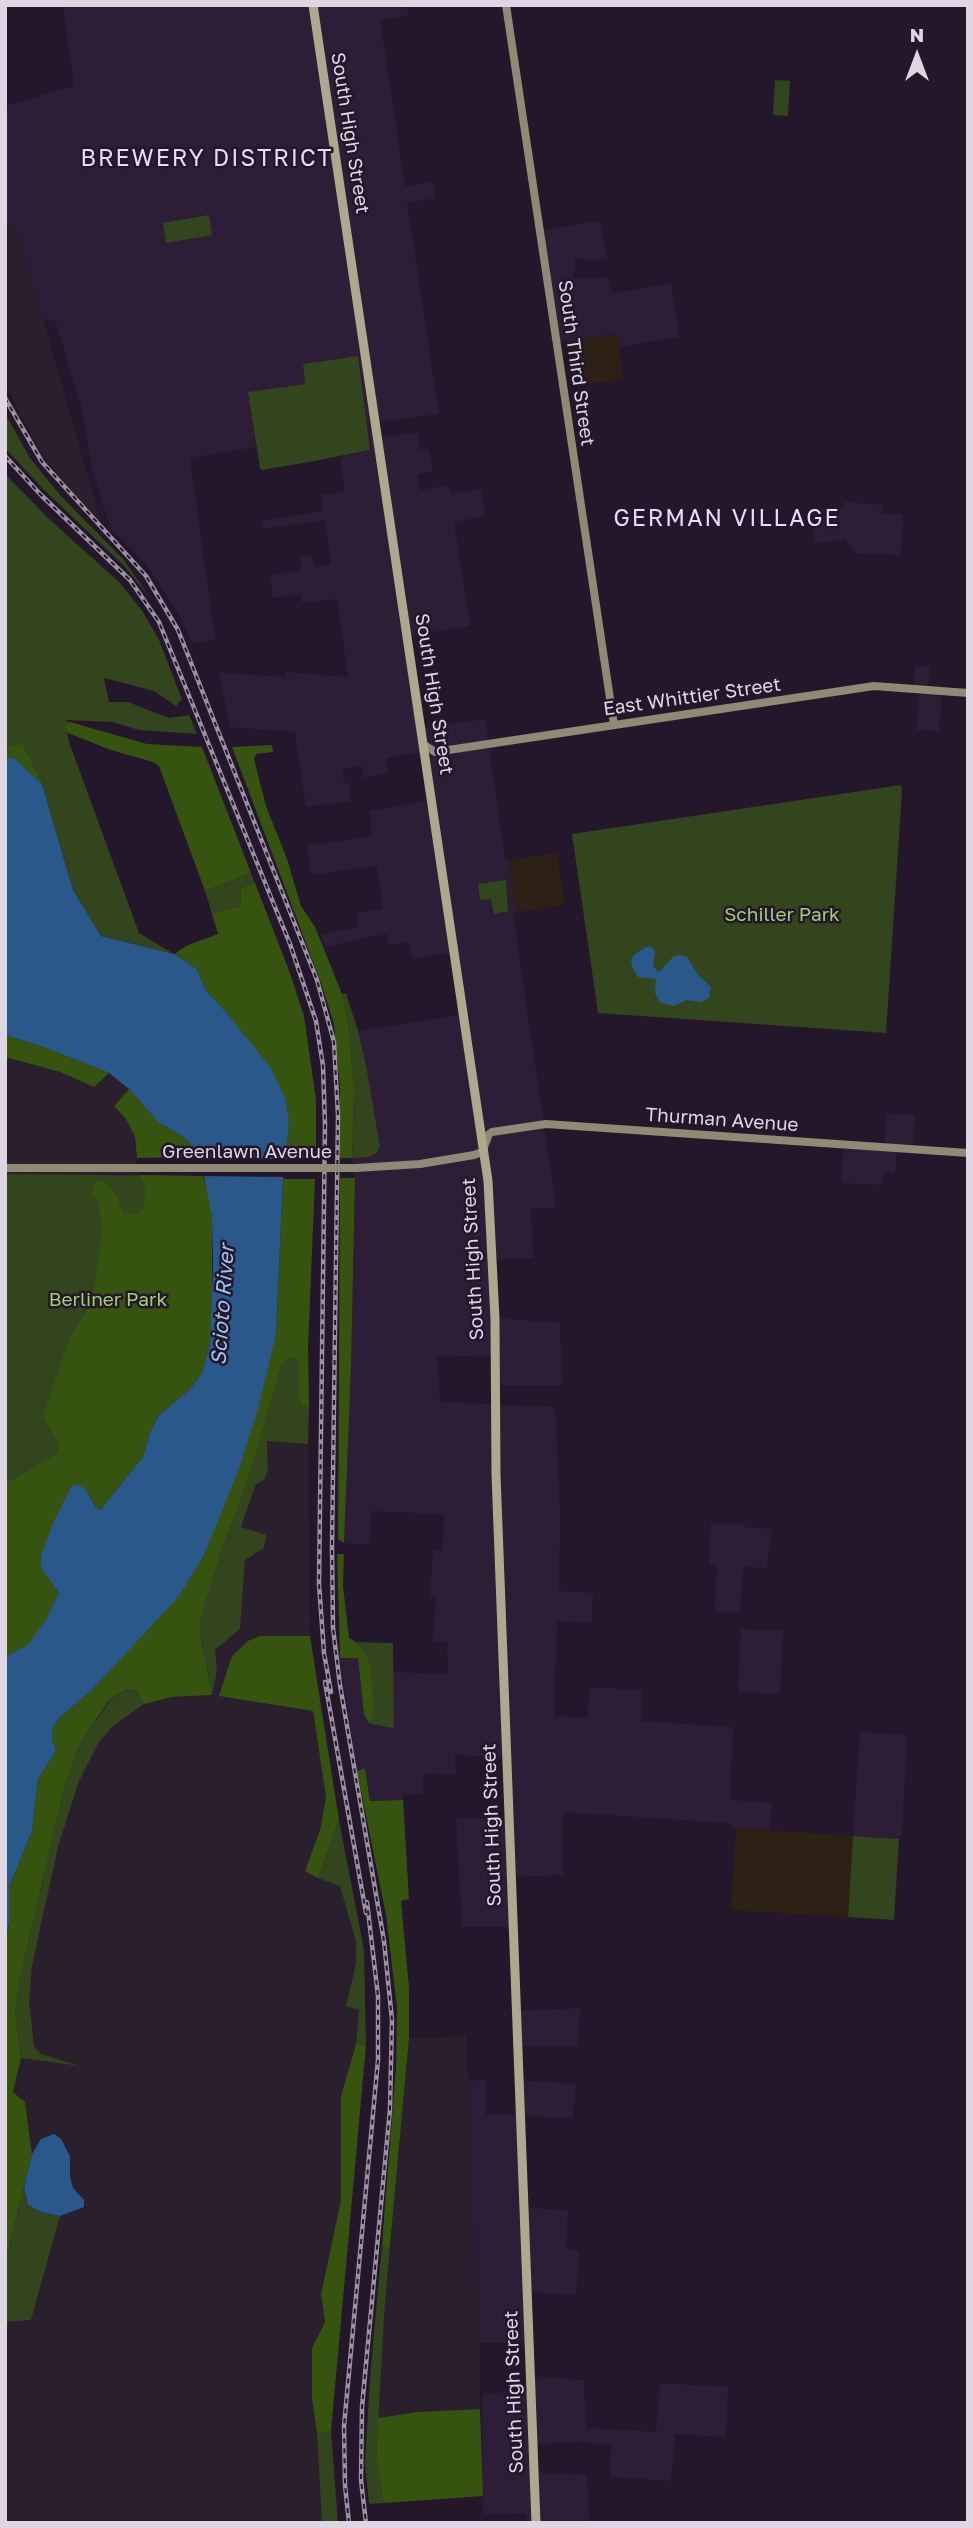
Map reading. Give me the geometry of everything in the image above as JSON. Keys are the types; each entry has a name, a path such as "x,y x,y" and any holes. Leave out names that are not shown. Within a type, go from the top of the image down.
{"main road":[{"name":"South High Street","path":"313,5 488,1181 495,1319 496,1474 536,2523"}],"street":[{"name":"South Third Street","path":"506,5 614,725"},
{"name":"East Whittier Street","path":"423,744 435,752 874,686 968,693"},
{"name":"Thurman Avenue","path":"484,1147 492,1132 546,1124 968,1153"},
{"name":"Greenlawn Avenue","path":"5,1168 389,1167 479,1154 484,1147"}],"shaded area":[{"path":"63,5 407,5 408,16 380,20 405,186 433,182 436,198 407,203 439,414 376,422 379,438 418,432 420,450 429,448 433,471 418,474 420,490 449,485 451,494 481,489 485,516 454,522 470,626 407,636 419,729 485,719 505,859 509,860 516,912 513,913 556,1208 531,1209 533,1258 493,1260 496,1318 560,1323 562,1385 497,1385 495,1355 437,1357 440,1402 555,1407 560,1513 559,1591 593,1593 592,1623 557,1621 554,1716 588,1718 589,1687 642,1690 641,1721 733,1727 730,1800 772,1803 770,1830 736,1828 729,1823 563,1812 563,1875 512,1877 513,1927 462,1927 456,1818 507,1819 507,1758 455,1755 456,1775 423,1773 423,1794 403,1795 403,1800 370,1801 365,1769 357,1771 340,1658 358,1658 364,1715 394,1727 393,1672 448,1674 447,1643 433,1642 436,1598 430,1597 433,1551 443,1551 444,1514 372,1511 369,1545 344,1543 355,1178 352,1158 369,1157 380,1147 358,1031 462,1014 454,952 412,959 409,942 389,945 387,934 326,948 320,934 358,928 357,913 383,909 377,866 311,875 307,846 372,836 369,811 431,800 424,752 386,758 389,773 364,778 362,766 342,769 344,783 349,783 351,801 306,807 295,732 230,727 219,673 286,677 286,672 348,677 337,599 302,603 301,594 273,598 270,575 301,570 300,558 312,555 315,567 331,564 325,520 263,529 262,521 323,511 321,495 345,492 340,457 370,450 358,356 303,364 306,384 249,392 256,447 190,458 215,640 192,643 177,612 144,561 111,530 91,465 82,409 55,320 44,322 15,225 5,227 5,106 74,86"},
{"path":"600,221 607,260 575,259 574,279 608,277 612,293 671,283 679,337 619,347 616,334 556,342 540,230"},
{"path":"15,225 100,520 67,486 40,451 5,385 5,227"},
{"path":"617,334 623,379 573,386 567,341"},
{"path":"844,502 883,505 882,514 903,515 901,555 854,553 845,539 815,543 810,511 843,506"},
{"path":"915,666 930,667 928,690 942,691 939,731 916,730 920,690 914,689"},
{"path":"557,853 565,905 516,912 509,860"},
{"path":"5,1057 60,1072 94,1087 109,1073 129,1089 114,1106 126,1119 135,1137 139,1175 5,1174"},
{"path":"887,1114 915,1115 912,1150 897,1149 895,1173 883,1173 882,1185 841,1183 844,1145 884,1148"},
{"path":"267,1441 308,1444 310,1636 260,1636 220,1696 313,1711 326,1797 320,1831 305,1871 340,1885 356,1942 356,1963 346,2005 359,2010 356,2044 341,2096 341,2200 321,2294 325,2322 312,2348 312,2398 322,2523 5,2523 5,2322 31,2320 60,2216 84,2207 83,2200 73,2188 70,2156 61,2139 54,2134 41,2139 32,2154 25,2102 13,2092 21,2058 73,2065 41,2054 33,2046 29,2002 32,1966 58,1847 79,1781 99,1742 113,1726 144,1704 172,1697 212,1695 217,1671 215,1650 240,1629 245,1560 241,1527 256,1484 268,1470"},
{"path":"711,1523 743,1524 744,1527 772,1529 767,1568 743,1567 740,1612 715,1611 717,1566 709,1565"},
{"path":"741,1629 783,1631 780,1694 738,1692"},
{"path":"860,1732 907,1735 902,1833 899,1839 853,1836"},
{"path":"736,1828 853,1836 848,1917 731,1910"},
{"path":"580,2008 578,2046 519,2046 517,2011"},
{"path":"466,2036 480,2343 480,2409 417,2412 378,2418 384,2317 409,2038"},
{"path":"486,2080 486,2115 521,2114 519,2080 576,2084 573,2118 521,2116 525,2207 568,2211 566,2248 579,2251 576,2295 529,2292 530,2343 480,2343 467,2081"},
{"path":"531,2376 584,2380 586,2428 656,2432 660,2383 728,2387 726,2437 675,2434 671,2481 610,2477 611,2446 584,2442 534,2444 535,2472 587,2475 589,2523 527,2523 527,2513 483,2514 482,2393 531,2392"}],"green space":[{"path":"775,80 790,81 788,116 773,115"},
{"path":"209,215 212,235 166,243 163,223"},
{"path":"358,356 370,450 262,470 248,392 305,384 303,364"},
{"path":"5,413 30,458 60,495 124,560 149,596 123,565 43,489 5,448"},
{"path":"5,474 48,518 119,582 143,612 159,640 182,699 176,706 154,691 104,678 109,702 128,702 169,718 189,715 197,734 139,730 112,722 65,720 70,722 66,727 69,742 139,933 174,954 101,936 73,890 42,784 14,758 5,757"},
{"path":"70,722 147,744 202,747 251,873 205,891 159,766 68,733 65,727"},
{"path":"22,744 42,784 14,758 5,757 5,747"},
{"path":"272,745 273,752 256,754 254,759 266,806 287,859 301,906 315,927 342,994 349,1027 354,1088 352,1158 340,1158 340,1087 334,1024 232,747"},
{"name":"Schiller Park","path":"901,785 886,1033 598,1013 572,834"},
{"path":"251,873 255,883 241,888 240,906 212,914 205,891"},
{"path":"506,880 508,911 494,914 491,899 480,900 478,884"},
{"path":"255,883 304,1016 316,1100 316,1158 284,1159 289,1122 224,1010 206,991 197,969 174,954 186,946 218,934 212,914 240,906 241,888"},
{"path":"346,993 366,1065 380,1147 377,1153 369,1157 352,1158 354,1088 349,1027 342,994"},
{"path":"5,1035 109,1073 94,1087 60,1072 5,1057"},
{"path":"129,1089 158,1122 182,1136 199,1151 200,1157 137,1158 135,1137 126,1119 114,1106"},
{"name":"Berliner Park","path":"5,1174 203,1176 5,1657"},
{"name":"Berliner Park","path":"139,1175 203,1176 209,1193 212,1216 212,1318 210,1344 202,1373 190,1389 159,1415 150,1432 143,1457 101,1509 96,1508 85,1488 54,1521 46,1574 59,1593 28,1646 5,1657 5,1480 11,1481 58,1453 59,1444 43,1416 70,1336 86,1313 95,1286 102,1231 98,1199 91,1194 96,1180 107,1183 116,1195 123,1213 138,1214 144,1207 146,1188"},
{"path":"340,1178 355,1178 344,1543 338,1539"},
{"path":"283,1179 315,1179 308,1347 309,1405 301,1405 299,1399 299,1361 293,1357 282,1364 252,1468 200,1620 212,1695 172,1697 144,1704 136,1690 128,1689 110,1699 81,1742 66,1781 20,1978 15,2012 21,2058 13,2092 25,2102 32,2154 5,2263 5,1942 9,1923 9,1887 32,1831 38,1779 56,1751 52,1730 58,1719 93,1689 178,1596 204,1555 276,1334"},
{"path":"293,1357 299,1361 301,1405 309,1405 308,1444 267,1441 268,1470 264,1480 256,1484 241,1527 266,1535 264,1548 245,1560 240,1629 215,1650 217,1671 212,1695 200,1620 252,1468 282,1364"},
{"path":"337,1554 344,1554 343,1586 349,1638 366,1654 371,1669 374,1715 370,1724 364,1715 358,1658 340,1658"},
{"path":"260,1636 310,1636 339,1820 318,1878 305,1871 320,1830 326,1797 313,1711 219,1696 232,1656 248,1641"},
{"path":"356,1642 393,1643 394,1728 370,1724 374,1715 366,1654"},
{"path":"128,1689 136,1690 144,1704 113,1726 99,1742 79,1781 58,1847 32,1966 29,2002 34,2046 41,2054 80,2066 21,2058 15,2012 20,1978 66,1781 81,1742 111,1699"},
{"path":"365,1768 370,1801 403,1800 409,1899 401,1901 409,1988 409,2038 390,2246 386,2249 382,2244 396,2068 397,2008 386,1915 357,1771"},
{"path":"339,1820 364,1950 366,2045 356,2044 359,2010 346,2006 356,1963 356,1942 340,1886 318,1878"},
{"path":"853,1836 899,1839 894,1920 848,1917"},
{"path":"356,2044 366,2045 331,2431 317,2434 312,2398 312,2348 325,2322 321,2294 341,2200 341,2096"},
{"path":"24,2187 28,2205 41,2212 60,2216 31,2320 5,2322 5,2263"},
{"path":"382,2244 386,2248 390,2246 376,2461 384,2503 369,2504 365,2464"},
{"path":"480,2409 483,2496 384,2503 376,2461 378,2418 417,2412"},
{"path":"331,2431 338,2523 322,2523 317,2434"}],"water":[{"name":"Scioto River","path":"5,757 14,758 42,784 73,890 101,936 174,954 197,969 206,991 270,1067 285,1098 289,1122 283,1179 276,1334 258,1409 239,1469 204,1555 179,1596 93,1689 58,1719 52,1730 56,1751 38,1779 32,1831 9,1887 9,1923 5,1942 5,1657 28,1645 45,1621 59,1593 41,1567 41,1556 54,1521 73,1484 85,1488 96,1508 101,1509 143,1457 150,1432 159,1415 190,1389 202,1373 210,1344 213,1266 212,1216 199,1151 182,1136 158,1122 129,1089 109,1073 5,1035"},
{"path":"646,947 652,947 655,951 653,965 657,971 674,956 687,957 698,975 711,987 709,998 701,1002 687,1000 674,1006 661,1003 655,993 656,979 638,977 632,967 631,960 634,955"},
{"path":"54,2134 61,2139 70,2156 73,2188 84,2200 84,2207 60,2216 41,2212 28,2205 24,2187 32,2154 41,2139"}],"pier":[{"path":"197,1158 288,1159 286,1177 200,1176"}],"railway":[{"path":"5,398 42,462 146,576 178,630 317,980 334,1042 338,1116 333,1628 340,1685 384,1941 392,2020 390,2109 362,2407 361,2480 366,2523"},
{"path":"5,456 41,495 130,580 159,622 290,944 316,1021 323,1066 325,1125 319,1584 324,1653 331,1692"},
{"path":"325,1682 366,1913"},
{"path":"349,2523 344,2426 378,2060 378,1996 367,1902"}],"district":[{"name":"BREWERY DISTRICT","path":"207,159"},
{"name":"GERMAN VILLAGE","path":"727,519"}]}
